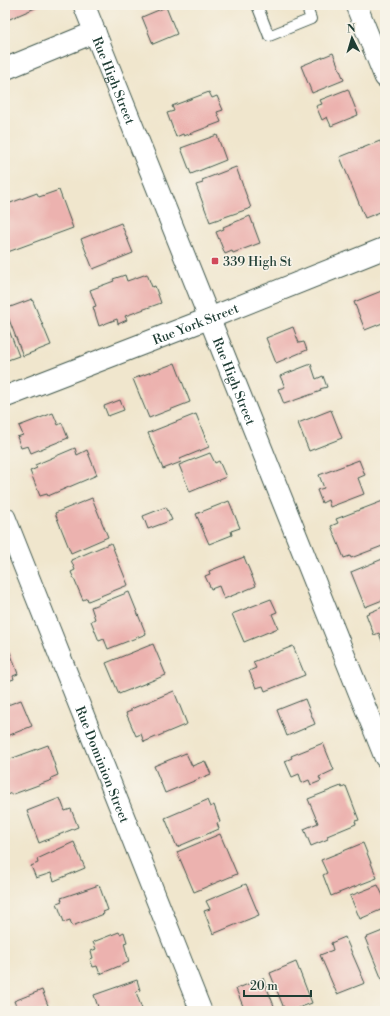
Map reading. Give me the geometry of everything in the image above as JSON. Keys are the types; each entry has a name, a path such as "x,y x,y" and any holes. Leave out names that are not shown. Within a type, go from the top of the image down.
{"street":[{"name":"Rue High Street","path":"84,5 385,758"},
{"path":"356,5 385,77"},
{"path":"5,69 95,32"},
{"name":"Rue York Street","path":"5,397 210,318 385,248"},
{"name":"Rue Dominion Street","path":"5,518 201,1011"}],"lane":[{"path":"257,5 269,36 311,19 306,5"}],"building":[{"path":"5,5 42,5 5,21"},
{"path":"166,7 177,34 153,44 142,17"},
{"path":"333,53 344,80 312,93 301,66"},
{"path":"348,89 358,115 331,126 327,117 322,120 316,106 322,104 320,100"},
{"path":"209,92 212,98 217,96 223,110 217,112 221,122 184,136 183,134 176,137 167,113 174,111 172,106"},
{"path":"217,135 226,160 191,174 181,148"},
{"path":"380,141 385,152 385,210 365,218 340,157"},
{"path":"236,167 251,208 210,222 196,185 203,183 202,180"},
{"path":"59,190 73,228 5,253 5,205 37,193 39,197"},
{"path":"250,216 260,243 233,253 232,251 225,254 216,232 224,229 223,227"},
{"path":"121,223 133,253 93,269 81,239"},
{"path":"147,274 152,287 155,286 161,303 125,316 127,320 118,324 117,319 99,326 93,307 96,306 90,290 125,275 127,281"},
{"path":"384,290 385,322 365,330 354,302"},
{"path":"32,299 51,345 23,356 5,309"},
{"path":"5,320 19,356 5,361"},
{"path":"293,327 299,343 304,342 307,350 276,363 266,338"},
{"path":"175,363 190,402 149,418 133,379"},
{"path":"311,364 316,379 323,376 327,387 320,389 321,391 284,404 278,389 285,387 280,376"},
{"path":"120,400 124,410 108,416 104,406"},
{"path":"331,410 342,438 309,451 298,423"},
{"path":"53,413 58,425 62,423 68,438 31,453 28,446 21,448 17,437 23,435 19,426"},
{"path":"196,414 209,447 180,459 181,462 163,469 148,433"},
{"path":"75,448 77,455 87,450 97,475 48,496 47,494 40,496 30,471 37,468 35,465"},
{"path":"210,453 215,463 219,461 226,477 190,492 179,465"},
{"path":"359,460 365,475 358,478 364,494 330,507 328,500 322,503 317,490 324,488 319,475"},
{"path":"92,498 108,537 71,553 55,513"},
{"path":"229,501 240,528 231,531 232,535 209,544 196,514"},
{"path":"383,501 385,507 385,545 351,558 350,556 344,558 331,526 338,523 336,519"},
{"path":"166,507 172,520 148,529 143,516"},
{"path":"111,543 128,585 88,601 87,598 83,600 71,572 75,570 71,560"},
{"path":"244,557 256,586 224,599 219,586 211,589 205,576 210,574 209,571"},
{"path":"385,558 385,599 365,607 351,572"},
{"path":"129,592 146,634 108,649 104,639 99,641 91,621 95,619 91,607"},
{"path":"271,599 277,612 272,614 278,628 244,642 232,614"},
{"path":"385,606 385,644 383,644 379,633 374,635 366,614"},
{"path":"153,644 166,675 119,694 106,663"},
{"path":"293,646 305,675 265,691 263,686 256,688 249,671 256,668 253,662"},
{"path":"10,652 18,674 13,676 14,679 5,682 5,654"},
{"path":"174,691 187,724 144,742 141,734 136,736 126,713 131,711 131,709"},
{"path":"305,699 315,724 287,736 277,710"},
{"path":"21,700 32,726 5,737 5,706"},
{"path":"323,743 334,770 319,777 321,781 311,785 309,780 302,783 299,774 292,777 285,761 292,758 291,756"},
{"path":"48,745 58,775 51,778 52,780 11,795 11,793 7,795 5,790 5,761"},
{"path":"186,753 192,766 205,761 211,774 165,793 154,766"},
{"path":"341,786 342,788 346,786 359,820 355,821 356,824 327,836 328,839 311,846 304,829 318,823 308,799"},
{"path":"60,798 65,811 71,809 78,827 39,843 27,811"},
{"path":"207,800 210,807 214,805 220,822 217,823 219,829 177,847 165,818"},
{"path":"220,834 237,874 194,892 177,852"},
{"path":"74,842 85,868 54,881 51,873 36,878 31,866 38,863 37,859"},
{"path":"363,843 377,878 331,896 323,875 327,873 321,860"},
{"path":"246,884 259,915 213,934 204,911 210,909 206,901"},
{"path":"99,885 108,910 103,912 104,914 72,926 70,920 64,922 57,903 62,901 61,898"},
{"path":"378,885 385,900 385,908 360,919 350,896"},
{"path":"385,930 385,987 365,938"},
{"path":"119,932 120,934 124,932 127,942 124,943 129,962 100,974 97,966 93,967 90,959 93,958 91,951 96,949 93,942"},
{"path":"345,937 365,983 337,994 320,955 333,950 331,943"},
{"path":"296,962 312,1003 290,1011 285,1011 270,973"},
{"path":"263,978 276,1011 245,1011 236,989"},
{"path":"137,980 140,990 136,992 142,1009 136,1011 96,1011 99,1010 94,995"},
{"path":"42,990 49,1008 41,1011 18,1011 14,1001"}],"place":[{"name":"339 High St","path":"215,261"}]}
